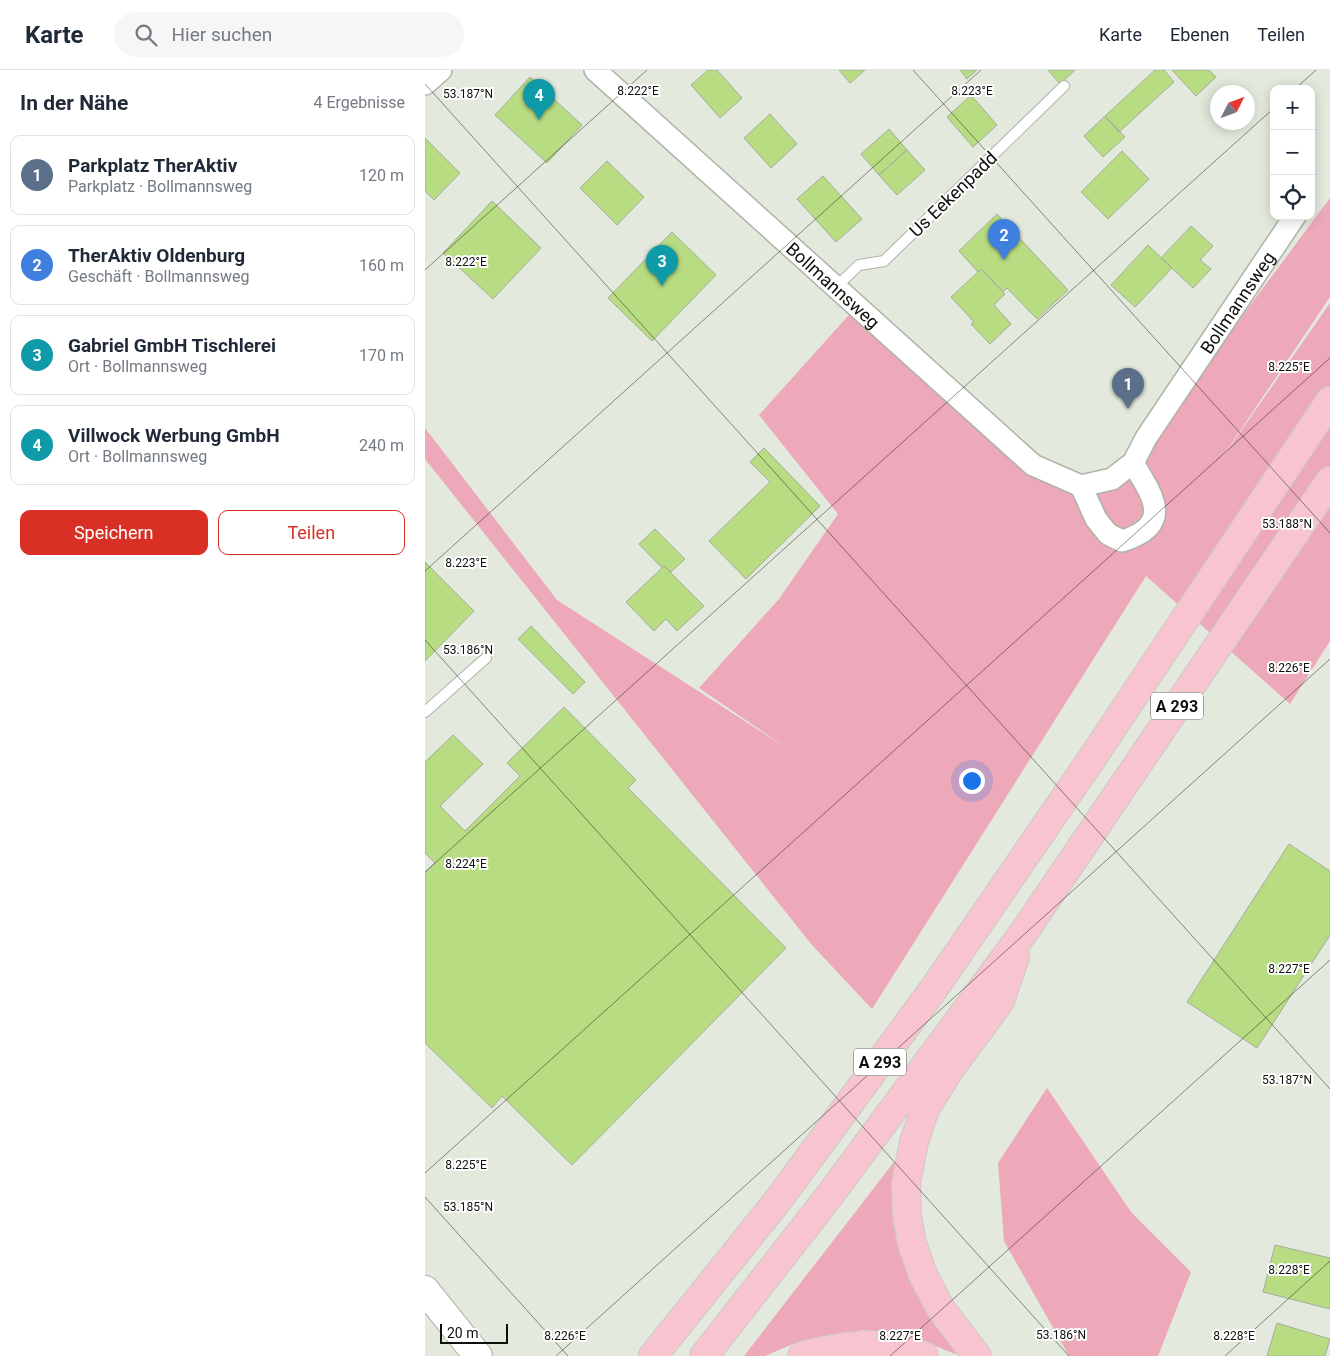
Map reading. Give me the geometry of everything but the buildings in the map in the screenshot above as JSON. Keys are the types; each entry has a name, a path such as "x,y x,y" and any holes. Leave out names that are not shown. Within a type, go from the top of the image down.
{"highway":[{"name":"A 293","path":"653,1356 779,1199 935,987 1093,757 1330,401"},
{"name":"A 293","path":"704,1356 830,1195 1024,932 1330,481"},
{"path":"977,1356 941,1309 923,1277 913,1244 907,1214 906,1183 914,1142 925,1110 951,1069 1000,1001 1024,932"},
{"path":"802,1356 835,1347 865,1344 896,1347 924,1356"}],"street":[{"path":"425,84 441,70"},
{"name":"Bollmannsweg","path":"595,70 1033,465 1081,486 1112,479 1133,463 1146,438 1292,220"},
{"path":"1081,486 1096,520 1108,534 1123,541 1138,537 1152,524 1156,507 1133,463"},
{"path":"425,1290 478,1356"}],"lane":[{"name":"Us Eekenpadd","path":"835,288 859,265 884,261 1064,86"},
{"path":"425,712 486,658"}],"shaded area":[{"path":"1330,198 1330,297 1211,474 1330,303 1330,641 1290,704 1146,576 872,1009 812,945 425,459 425,428 557,600 788,749 699,688 779,599 838,514 759,415 856,307 1033,465 1081,486 1133,463"},
{"path":"1047,1088 1131,1212 1191,1272 1158,1356 1069,1356 1004,1241 998,1163"},
{"path":"894,1162 898,1163 894,1189 893,1224 907,1270 935,1324 960,1352 955,1354 916,1338 864,1330 800,1341 765,1356 744,1356"}],"place":[{"name":"Villwock Werbung GmbH","path":"539,120"},
{"name":"TherAktiv Oldenburg","path":"1004,260"},
{"name":"Gabriel GmbH Tischlerei","path":"662,286"},
{"name":"Parkplatz TherAktiv","path":"1128,409"}]}
